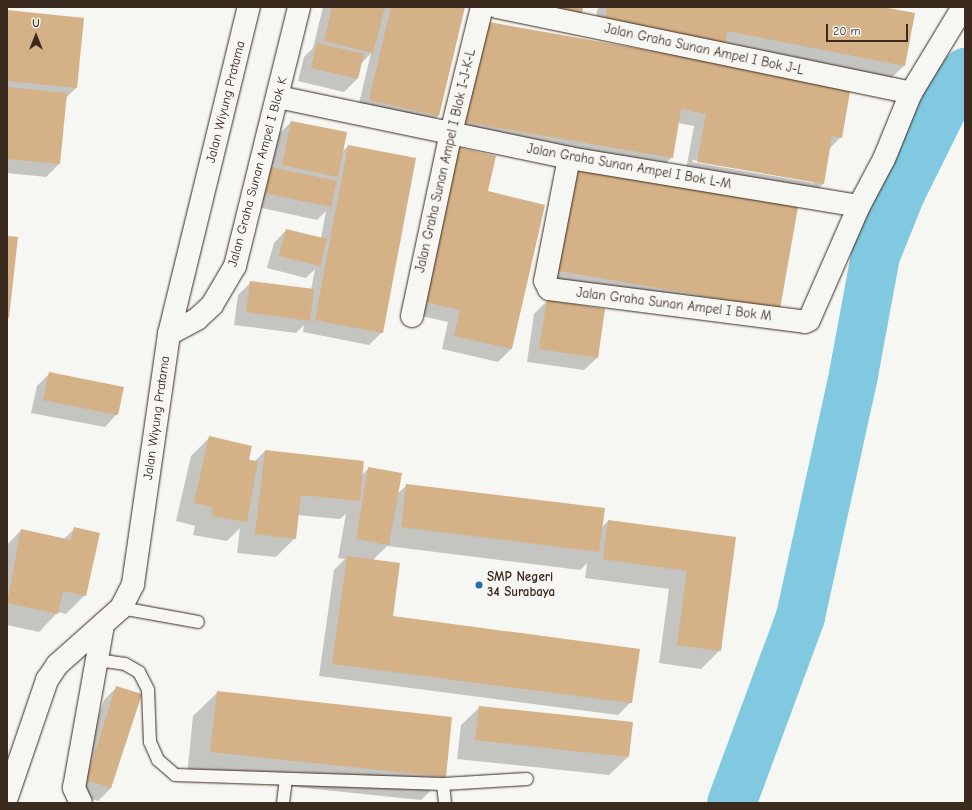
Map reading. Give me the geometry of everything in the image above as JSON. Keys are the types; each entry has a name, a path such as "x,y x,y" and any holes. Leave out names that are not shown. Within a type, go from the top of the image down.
{"street":[{"name":"Jalan Wiyung Pratama","path":"7,796 47,680 57,665 122,608 133,584 169,334 249,7"},
{"name":"Jalan Graha Sunan Ampel I Blok K","path":"169,334 197,319 212,305 235,266 278,97 299,7"},
{"name":"Jalan Graha Sunan Ampel I Blok I-J-K-L","path":"412,316 451,132 482,7"},
{"name":"Jalan Graha Sunan Ampel I Bok J-L","path":"497,7 912,93"},
{"path":"859,206 884,159 912,93 963,7"},
{"name":"Jalan Graha Sunan Ampel I Bok L-M","path":"278,97 570,158 859,206"},
{"name":"Jalan Graha Sunan Ampel I Bok M","path":"570,158 545,281 549,289 805,322 809,320 859,206"},
{"path":"80,803 74,788 103,625"}],"lane":[{"path":"122,608 198,622"},
{"path":"97,660 125,664 139,672 148,690 150,742 158,760 175,775 444,784 527,779"},
{"path":"283,803 286,779"},
{"path":"444,784 445,803"}],"building":[{"path":"332,7 385,7 373,53 324,41"},
{"path":"391,7 465,7 439,116 369,100"},
{"path":"541,7 583,7 582,15"},
{"path":"607,7 883,7 915,13 905,66 727,31 725,43 605,20"},
{"path":"7,10 84,18 77,88 7,81"},
{"path":"483,21 851,86 842,138 832,136 824,184 697,162 706,114 681,109 673,158 465,122"},
{"path":"317,43 364,54 358,79 311,68"},
{"path":"7,87 67,93 60,164 7,159"},
{"path":"291,121 347,132 338,177 282,165"},
{"path":"348,145 416,158 383,333 315,320"},
{"path":"452,146 496,156 488,191 545,205 512,349 454,336 460,310 416,300"},
{"path":"266,166 337,181 331,207 260,192"},
{"path":"575,169 798,207 780,309 559,271"},
{"path":"286,229 327,239 320,266 279,256"},
{"path":"7,236 18,237 9,318 7,318"},
{"path":"250,281 314,289 310,321 246,312"},
{"path":"547,300 605,309 598,358 539,349"},
{"path":"49,372 124,387 118,415 43,400"},
{"path":"209,436 252,446 249,460 258,461 247,522 212,516 213,507 194,503"},
{"path":"265,450 364,461 360,501 301,495 296,539 255,534"},
{"path":"368,467 402,473 389,545 356,539"},
{"path":"406,484 605,508 599,552 401,527"},
{"path":"608,520 736,537 721,651 677,645 687,571 603,559"},
{"path":"74,527 100,533 86,596 63,591 58,614 7,603 21,529 71,540"},
{"path":"347,556 400,563 393,616 640,649 632,703 332,664"},
{"path":"116,686 142,694 111,788 86,780"},
{"path":"217,691 452,717 446,777 210,752"},
{"path":"479,706 633,722 629,757 475,740"}],"waterway":[{"path":"731,803 800,616 853,374 875,255 900,193 952,88 965,72"}],"place":[{"name":"SMP Negeri 34 Surabaya","path":"479,585"}]}
